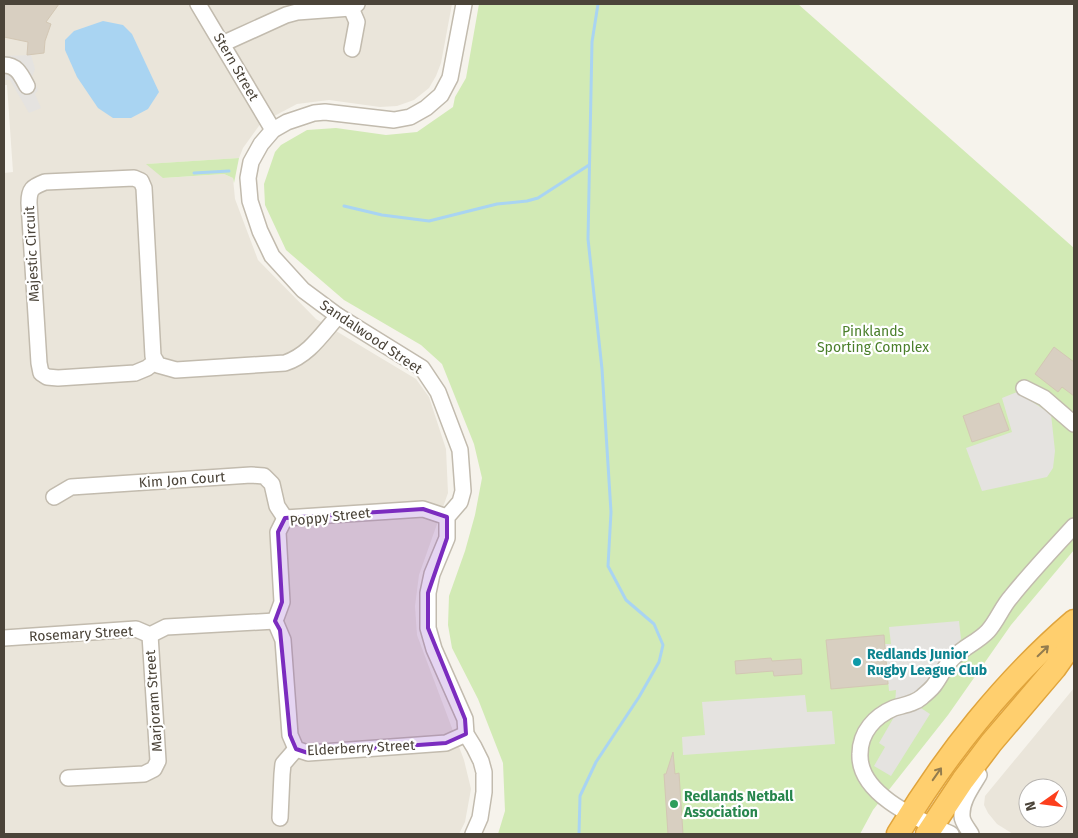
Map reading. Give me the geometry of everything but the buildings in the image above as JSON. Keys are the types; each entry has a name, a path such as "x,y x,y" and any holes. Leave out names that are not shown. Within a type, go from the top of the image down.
{"highway":[{"path":"898,834 941,769 999,696 1074,622"},
{"path":"937,832 974,765 1074,641"}],"street":[{"name":"Stern Street","path":"198,4 273,130"},
{"path":"273,130 287,122 314,113 325,112 394,120 410,116 426,108 441,95 450,78 464,4"},
{"path":"222,44 286,15 295,8 354,6 357,22 352,48"},
{"path":"4,65 14,67 20,73 27,86"},
{"name":"Sandalwood Street","path":"273,130 261,144 251,162 248,178 252,208 267,247 276,261 303,290 338,316 422,368 438,392 460,450 462,491 460,502 447,517"},
{"name":"Majestic Circuit","path":"134,178 141,181 144,188 153,356 156,361 147,368 135,373 58,378 47,377 41,374 29,203 29,194 34,186 45,182 134,178"},
{"path":"156,361 158,364 176,370 285,364 308,350 338,316"},
{"path":"1024,388 1044,398 1074,424"},
{"name":"Kim Jon Court","path":"54,497 71,487 251,475 264,476 272,484 277,506 285,518"},
{"name":"Poppy Street","path":"275,621 282,602 278,532 285,518 423,509 447,517"},
{"path":"447,517 447,538 432,574 428,593 428,628 434,649 465,719 466,734 478,754 484,772 484,792 480,818 473,834"},
{"path":"937,832 878,793 866,779 861,766 860,754 866,730 882,714 920,699 934,685 950,661 961,650 986,633 1010,598 1074,526"},
{"name":"Elderberry Street","path":"275,621 283,640 290,734 296,749 308,753 446,743 466,734"},
{"name":"Rosemary Street","path":"4,638 136,629 150,635 166,627 275,621"},
{"name":"Marjoram Street","path":"68,778 144,774 154,769 158,761 150,635"},
{"path":"971,834 962,818 965,797 995,750 1008,723"},
{"path":"280,818 284,764 296,749"}],"highlighted area":[{"path":"423,509 447,517 447,538 428,593 428,628 465,719 466,734 446,743 308,753 296,749 290,735 280,630 275,621 282,602 278,532 285,518"}],"shaded area":[{"path":"4,4 452,4 441,63 436,76 429,88 414,100 397,106 380,107 329,100 297,104 261,123 243,148 239,158 147,164 164,178 224,174 233,178 235,199 258,260 316,319 416,379 429,397 446,449 448,493 419,575 415,606 417,635 464,760 471,789 465,822 459,834 4,834 4,173 13,172 7,85 4,85"},
{"path":"31,55 35,69 32,77 38,90 35,94 41,108 29,113 10,80 4,80 4,56"},
{"path":"1017,392 1051,414 1055,451 1053,468 1047,477 982,491 966,448 1012,432 1002,398"},
{"path":"959,621 961,639 921,691 921,708 930,714 891,776 874,766 885,747 879,743 894,717 896,690 889,691 885,644 891,644 889,627"},
{"path":"1074,688 1074,834 1013,834 997,824 984,805 985,796"},
{"path":"805,695 807,712 832,711 835,744 683,755 682,737 705,735 702,702"}],"green space":[{"name":"Pinklands Sporting Complex","path":"479,4 798,4 1074,248 1074,550 1011,625 948,715 873,810 860,834 498,834 505,811 503,763 478,699 452,648 448,625 449,596 465,551 475,515 482,478 474,444 442,364 421,345 344,300 286,250 265,205 264,184 275,152 281,145 307,130 336,128 386,135 417,132 453,107 455,97 466,78"},
{"path":"239,158 234,183 233,178 224,174 163,178 146,164"}],"water":[{"path":"103,21 123,25 132,34 159,92 148,109 131,118 113,118 98,108 77,77 65,50 65,40 74,31"}],"waterway":[{"path":"579,834 580,796 596,762 639,697 659,662 663,645 654,624 626,600 608,566 611,512 602,369 588,239 592,42 598,4"},
{"path":"344,206 382,215 429,221 497,204 538,198 589,165"},
{"path":"194,173 229,171"}],"place":[{"name":"Redlands Junior Rugby League Club","path":"857,662"},
{"name":"Redlands Netball Association","path":"674,804"}]}
